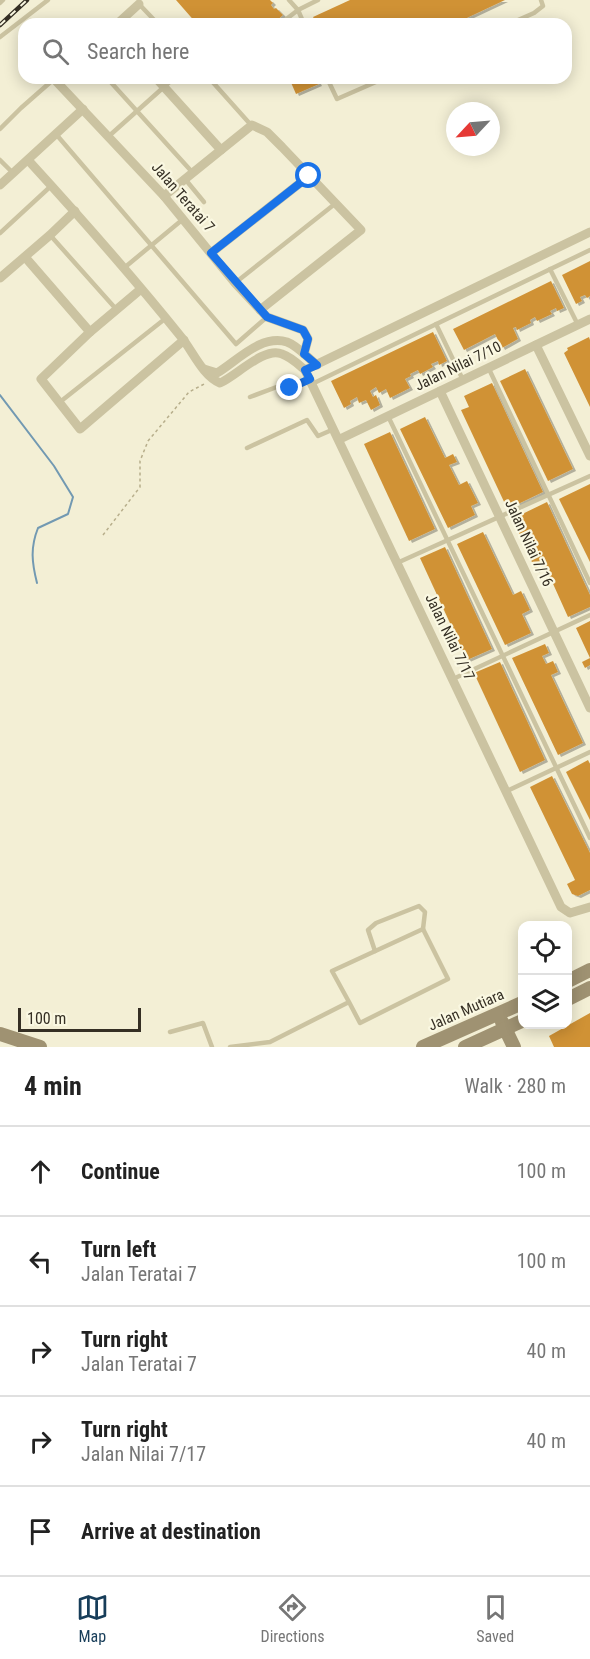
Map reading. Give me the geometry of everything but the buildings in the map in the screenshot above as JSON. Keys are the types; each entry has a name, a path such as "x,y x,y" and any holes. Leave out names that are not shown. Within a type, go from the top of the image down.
{"main road":[{"path":"572,979 590,970"},
{"path":"572,997 590,988"},
{"name":"Jalan Mutiara","path":"423,1047 518,1005"},
{"path":"498,1015 513,1047"},
{"path":"465,1047 518,1024"},
{"path":"513,1047 518,1029"},
{"path":"0,1034 40,1047"},
{"path":"479,1041 501,1042 513,1047"}],"street":[{"path":"124,18 139,4"},
{"name":"Jalan Teratai 7","path":"60,84 164,196 263,314 303,330 308,339 304,354"},
{"path":"164,86 221,150"},
{"path":"0,185 83,109"},
{"path":"164,196 252,125 267,132 361,230 263,314"},
{"path":"28,160 166,318 212,380 220,382 261,356 272,352 280,352 309,378 317,365 590,232"},
{"path":"211,253 309,176"},
{"path":"0,278 75,212"},
{"path":"25,257 90,332"},
{"path":"141,289 90,332 41,380 80,429 184,340"},
{"name":"Jalan Nilai 7/10","path":"340,439 589,321"},
{"path":"204,369 217,373 261,344 270,341 294,345 317,365"},
{"path":"536,345 590,456"},
{"name":"Jalan Nilai 7/17","path":"309,378 561,907 570,914 590,907"},
{"name":"Jalan Nilai 7/16","path":"440,391 590,708"}],"lane":[{"path":"25,18 48,0"},
{"path":"289,0 301,18"},
{"path":"288,18 318,0"},
{"path":"523,18 543,6 541,0"},
{"path":"139,4 152,18"},
{"path":"0,37 18,23"},
{"path":"0,129 49,84"},
{"path":"112,84 189,176 204,202"},
{"path":"109,136 166,84"},
{"path":"214,84 252,125"},
{"path":"330,84 337,99 371,84"},
{"path":"55,133 236,344 263,314"},
{"path":"0,160 13,173"},
{"path":"0,233 52,186"},
{"path":"235,283 336,203"},
{"path":"124,268 183,219"},
{"path":"50,235 116,309"},
{"path":"250,397 282,386 290,388 436,324 590,250"},
{"path":"550,269 578,325"},
{"path":"59,403 166,318"},
{"path":"436,324 463,380"},
{"path":"489,368 590,583"},
{"path":"388,416 590,838"},
{"path":"247,448 307,420 318,436 334,429"},
{"path":"397,562 590,476"},
{"path":"453,679 590,615"},
{"path":"507,791 590,752"},
{"path":"375,951 368,930 376,923 419,906 425,912 423,929 448,979 360,1023 332,971 423,929"},
{"path":"230,1047 270,1042 349,1002"},
{"path":"170,1032 204,1023 212,1047"}],"path":[{"path":"103,535 140,487 140,461 148,441 189,392 212,380"}],"waterway":[{"path":"0,395 54,466 73,497 68,514 38,528 33,556 37,583"}],"railway":[{"path":"0,25 27,0"}],"route":[{"path":"290,388 310,379 305,370 317,365 304,354 308,339 303,330 267,317 211,253 309,176"}]}
